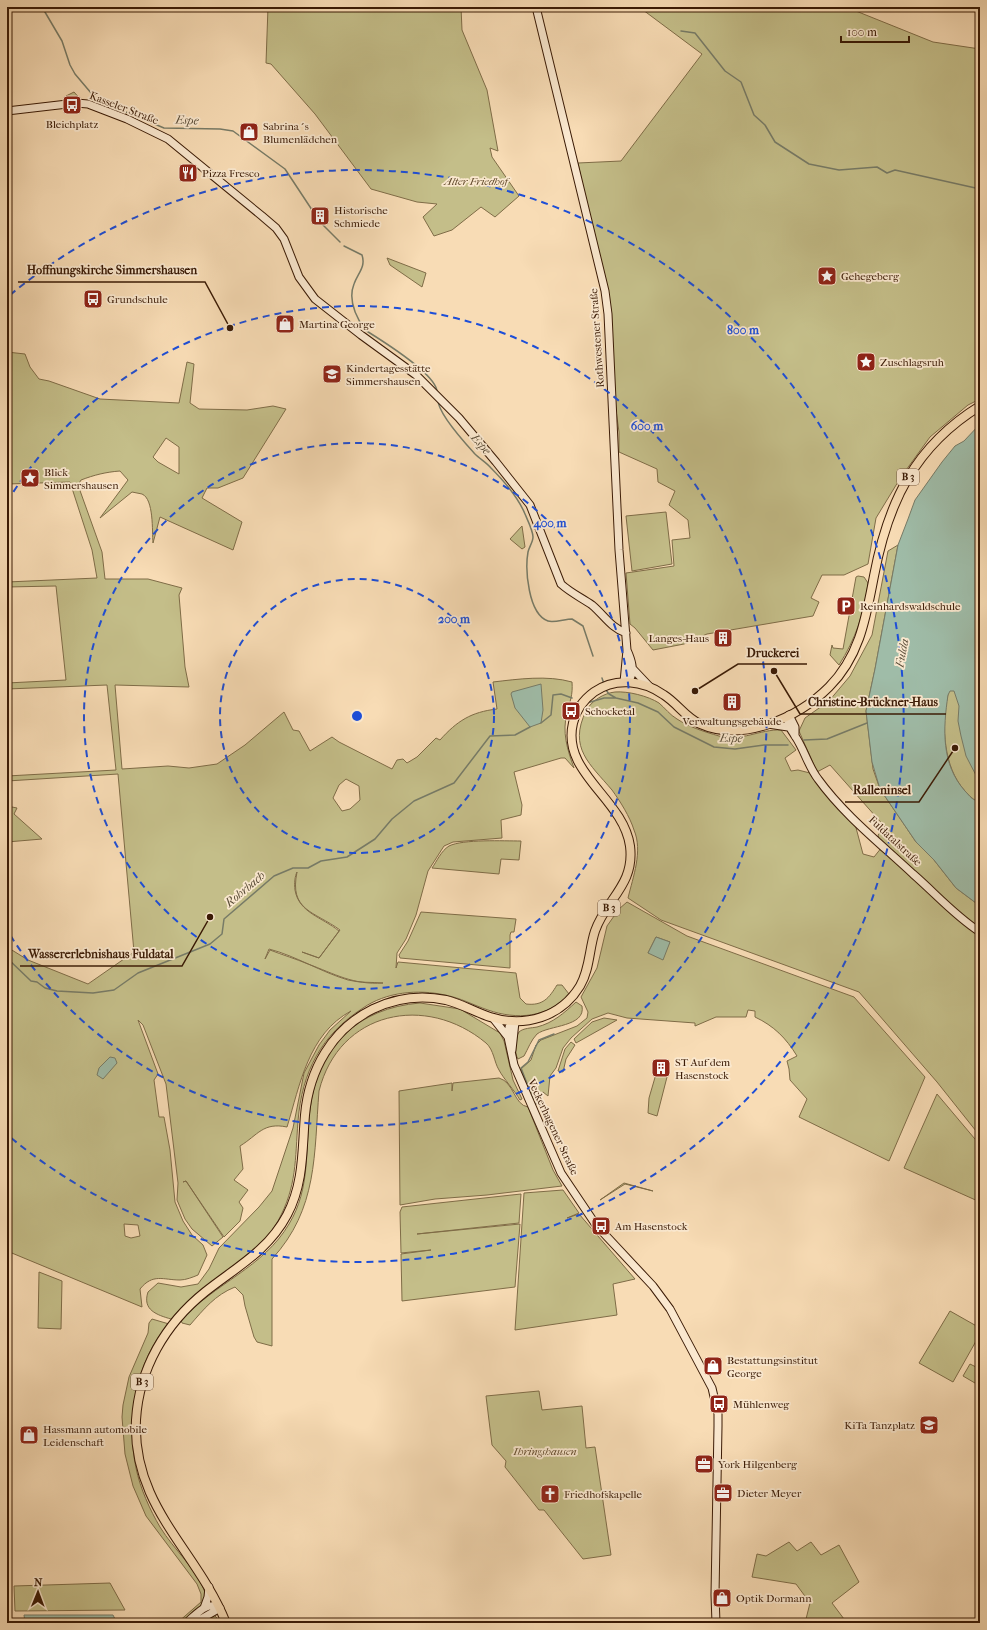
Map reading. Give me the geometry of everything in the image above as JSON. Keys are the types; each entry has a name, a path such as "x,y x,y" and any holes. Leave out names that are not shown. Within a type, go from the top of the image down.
{"main road":[{"name":"B 3","path":"226,1623 209,1587 157,1510 145,1483 140,1464 136,1422 138,1401 148,1364 170,1326 189,1305 255,1256 276,1233 285,1218 292,1203 301,1176 305,1117 312,1079 325,1051 341,1032 352,1022 375,1008 389,1002 413,998 441,999 455,1002 493,1018 514,1022 532,1020 549,1015 578,990 586,973 596,928 620,891 630,867 629,841 621,819 577,762 571,746 574,720 585,699 604,686 614,683 624,682 650,687 664,695 688,717 711,728 735,730 768,724 807,705 828,689 840,675 854,652 866,621 886,524 897,497 909,475 939,437 959,420 980,406"}],"street":[{"name":"Rothwestener Straße","path":"536,7 606,291 619,558 627,650 624,682"},
{"name":"Kasseler Straße","path":"7,111 68,102 88,104 155,131 168,139 276,228 284,239 299,277 315,299 361,335 413,372 464,423 530,505 561,584 571,593 595,607 616,630 626,634"},
{"name":"Rothwestener Straße","path":"627,650 632,668"},
{"path":"624,682 630,679 632,668"},
{"path":"632,668 650,687"},
{"path":"768,724 788,727 787,722 789,714"},
{"name":"Fuldatalstraße","path":"789,714 795,727 795,736"},
{"name":"Fuldatalstraße","path":"788,727 795,736 811,769 841,807 970,926 980,932"},
{"path":"493,1018 508,1037"},
{"path":"508,1037 509,1027 514,1022"},
{"name":"Veckerhagener Straße","path":"512,1050 514,1022"},
{"name":"Veckerhagener Straße","path":"508,1037 518,1077 565,1180 596,1225 663,1298 675,1317 712,1388 718,1414 715,1595 716,1623"},
{"path":"204,1608 208,1597 209,1587"},
{"path":"186,1623 210,1605 220,1608"},
{"path":"194,1623 220,1608"}],"green space":[{"name":"Alter Friedhof","path":"268,7 461,7 462,30 487,90 498,151 490,148 492,157 519,196 495,217 481,207 452,230 434,236 423,217 437,204 417,202 371,189 315,114 271,64 266,63"},
{"path":"639,7 846,7 933,42 980,49 980,399 968,405 930,437 901,477 876,518 868,564 844,575 822,575 811,598 819,602 813,616 707,634 684,644 653,650 630,624 626,573 674,566 672,540 690,538 688,520 669,505 675,491 658,482 657,469 619,452 619,432 613,388 606,300 578,163 621,161 702,54"},
{"path":"74,92 82,101 66,96"},
{"path":"387,258 426,273 422,287 390,265"},
{"path":"7,352 25,354 30,367 39,379 49,381 100,399 179,403 187,362 194,364 190,403 199,409 247,410 273,406 286,409 243,478 218,488 207,488 202,498 242,522 233,550 160,517 153,543 149,502 142,494 132,492 100,518 128,480 120,471 105,473 81,480 78,485 102,552 105,579 148,579 182,588 179,595 185,667 189,687 115,685 122,769 168,766 189,768 217,764 245,745 284,712 293,730 299,731 310,751 332,737 392,769 397,760 403,759 407,763 417,757 436,738 440,740 465,718 480,712 497,709 493,682 543,678 572,682 572,694 567,713 565,734 567,747 574,768 565,758 561,758 514,772 522,805 521,815 501,820 502,838 453,842 444,846 428,871 416,915 406,939 397,953 396,968 398,962 516,973 520,998 526,1004 537,1004 545,1000 557,985 562,985 569,994 552,1008 532,1015 521,1016 499,1013 456,998 435,993 402,993 382,998 363,1008 348,1019 325,1043 316,1056 309,1071 300,1103 292,1184 289,1196 278,1221 264,1241 256,1249 199,1292 171,1319 152,1311 147,1303 148,1292 158,1283 181,1287 198,1284 209,1269 219,1248 259,1207 272,1191 293,1128 304,1073 319,1045 330,1030 351,1011 336,1021 315,1047 308,1062 302,1078 287,1127 272,1126 261,1130 240,1146 243,1169 234,1180 248,1190 239,1202 243,1208 240,1221 224,1237 186,1181 223,1237 212,1246 192,1229 185,1219 177,1200 178,1183 166,1084 143,1025 138,1020 158,1074 154,1080 159,1117 164,1117 170,1150 175,1202 183,1221 192,1235 203,1245 207,1255 198,1275 182,1280 158,1278 149,1281 140,1289 142,1307 7,1251 7,947 28,960 88,984 134,952 118,774 7,781 7,776 116,770 107,685 7,689 7,683 66,680 56,586 7,587 7,582 97,578 92,550 70,482 7,484","holes":["166,438 179,447 179,474 158,462 153,457","346,779 359,786 360,800 350,809 342,811 333,798 339,785","295,885 300,902 313,914 340,930 319,958 339,931 312,914 301,904 297,898","269,949 310,965 270,950 265,959","310,965 352,981 338,977","124,1224 138,1225 140,1236 131,1238 125,1236"]},
{"path":"666,512 672,564 632,571 626,516"},
{"path":"522,526 525,547 522,549 510,539"},
{"path":"980,535 980,804 969,796 961,786 950,764 945,740 944,714"},
{"path":"898,545 866,711 873,769 880,789 916,842 934,860 956,888 980,906 980,1136 937,1082 859,992 661,920 628,898 636,864 638,847 637,838 630,820 621,804 612,790 596,772 584,755 579,735 581,724 588,707 598,698 615,692 632,693 649,698 659,703 672,716 682,722 697,729 719,736 735,737 766,731 781,730 796,750 785,758 791,771 798,770 810,773 855,824 863,854 874,857 882,847 878,835 885,827 830,765 817,772 799,731 805,718 829,701 850,676 872,635 888,551"},
{"path":"856,577 864,577 868,583 867,594 858,626 850,646 839,665 830,655 832,645 833,648 843,649"},
{"path":"7,806 17,808 14,814 42,839 7,842"},
{"path":"484,841 521,841 519,860 501,859 499,874 432,868 439,856 449,846 455,844"},
{"path":"627,902 687,936 854,997 925,1077 889,1161 799,1117 807,1099 790,1080 787,1061 797,1056 779,1033 768,1024 755,1017 755,1011 748,1010 746,1017 716,1017 695,1026 695,1023 627,1018 608,1013 592,1019 571,1038 563,1048 556,1068 550,1076 548,1096 543,1092 533,1099 521,1069 531,1060 536,1045 541,1040 577,1026 587,1018 588,1012 581,997 597,968 607,926 619,909","holes":["656,937 670,942 648,953"]},
{"path":"421,912 516,919 514,932 511,932 510,935 510,968 400,958 399,955 408,941"},
{"path":"576,1002 582,1006 582,1013 578,1018 573,1022 537,1034 524,1056 518,1059 516,1046 519,1032 548,1023 563,1014"},
{"path":"420,1003 460,1009 500,1033 504,1041 513,1080 522,1099 520,1100 497,1067 489,1046 462,1027 437,1018 412,1015 388,1018 365,1027 345,1043 329,1064 319,1091 314,1159 306,1200 298,1221 287,1240 272,1259 272,1346 257,1342 254,1337 243,1295 235,1287 216,1298 190,1325 182,1323 181,1320 194,1307 253,1264 266,1252 279,1239 289,1224 301,1196 304,1182 310,1109 314,1087 322,1067 332,1049 345,1034 360,1022 378,1013 398,1006"},
{"path":"604,1018 617,1020 576,1043 574,1039 592,1022"},
{"path":"571,1042 575,1045 566,1059 563,1072 558,1071 565,1049"},
{"path":"656,1074 667,1077 657,1116 648,1113 649,1098"},
{"path":"499,1078 508,1084 523,1105 528,1107 553,1170 562,1186 487,1195 435,1199 400,1205 399,1091 452,1083 452,1091 453,1083"},
{"path":"937,1094 980,1145 980,1202 904,1168"},
{"path":"624,1183 653,1191 625,1184 600,1200"},
{"path":"563,1190 579,1213 567,1218 579,1214 635,1279 613,1284 617,1315 515,1330 524,1193"},
{"path":"521,1194 519,1223 417,1234 520,1224 515,1287 402,1301 401,1254 431,1250 401,1253 400,1212 402,1207"},
{"path":"39,1272 62,1281 61,1329 38,1328"},
{"path":"950,1311 980,1328 980,1334 953,1382 919,1363"},
{"path":"152,1319 169,1324 158,1338 141,1373 133,1412 133,1450 140,1483 160,1527 192,1569 206,1595 202,1605 181,1623 177,1623 201,1602 201,1594 197,1584 146,1516 133,1486 125,1454 122,1417 123,1405 129,1377 148,1333 149,1323"},
{"path":"970,1364 980,1369 980,1386 963,1376"},
{"name":"Ihringshausen","path":"539,1391 542,1410 582,1406 586,1448 595,1447 611,1555 583,1559 544,1510 539,1510 505,1467 506,1461 492,1445 486,1396"},
{"path":"789,1542 797,1551 811,1542 821,1555 839,1545 859,1582 832,1603 847,1623 805,1623 810,1603 796,1584 752,1577 757,1554 766,1556"},
{"path":"110,1583 125,1610 15,1611 14,1586"},
{"path":"214,1615 222,1623 199,1623"}],"water":[{"name":"Fulda","path":"980,424 980,783 966,756 958,721 959,706 954,691 950,691 948,695 945,733 948,758 957,781 972,798 975,800 980,800 980,906 956,888 934,860 916,842 880,789 872,762 866,711 898,545 915,500 955,446 964,441"},
{"path":"541,684 543,710 541,723 530,727 515,708 511,694 512,692"},
{"path":"656,937 670,942 663,960 648,953"},
{"path":"110,1057 115,1058 117,1063 103,1079 97,1075 99,1068"},
{"path":"24,1615 113,1615 117,1623 25,1623"}],"waterway":[{"name":"Espe","path":"42,7 62,41 70,65 75,74 97,100 164,128 220,129 233,131 285,169 320,222 340,242"},
{"path":"681,31 695,33 725,71 741,82 754,115 765,125 775,142 809,164 839,170 877,167 887,173 895,170 980,189"},
{"name":"Espe","path":"344,246 362,255 363,263 352,290 352,302 356,314 365,330 395,349 418,367 435,385 437,392"},
{"name":"Espe","path":"438,400 442,413 453,428 475,454 506,484 515,495 522,508 533,535 528,552 527,569 529,590 536,610 541,617 548,621 553,622 572,619 583,626 593,656"},
{"name":"Espe","path":"602,678 604,684"},
{"name":"Espe","path":"606,690 609,694 616,698 638,703 658,712 674,727 714,747 735,749 764,745 788,745"},
{"path":"541,723 551,715 553,695 561,694 572,698"},
{"path":"587,703 604,698 615,698"},
{"name":"Espe","path":"804,740 827,739 867,723"},
{"name":"Rohrbach","path":"7,958 31,981 37,982 45,988 57,991 93,993 114,990 138,973 210,944 222,934 224,919 274,876 293,868 308,868 321,861 347,857 375,839 392,819 414,801 454,783 490,736 515,735 530,727"},
{"path":"521,1068 528,1062 539,1040 554,1034"},
{"path":"521,1068 533,1099"}],"place":[{"name":"Bleichplatz","path":"72,105"},
{"name":"Sabrina´s Blumenlädchen","path":"249,132"},
{"name":"Pizza Fresco","path":"188,173"},
{"name":"Historische Schmiede","path":"320,216"},
{"name":"Gehegeberg","path":"827,276"},
{"name":"Grundschule","path":"93,299"},
{"name":"Martina George","path":"285,324"},
{"name":"Hoffnungskirche Simmershausen","path":"230,328"},
{"name":"Zuschlagsruh","path":"866,362"},
{"name":"Kindertagesstätte Simmershausen","path":"332,374"},
{"name":"Blick Simmershausen","path":"30,478"},
{"name":"Reinhardswaldschule","path":"846,606"},
{"name":"Langes-Haus","path":"723,638"},
{"name":"Christine-Brückner-Haus","path":"774,671"},
{"name":"Druckerei","path":"695,691"},
{"name":"Verwaltungsgebäude","path":"732,702"},
{"name":"Schocketal","path":"571,711"},
{"name":"Ralleninsel","path":"955,748"},
{"name":"Wassererlebnishaus Fuldatal","path":"210,917"},
{"name":"ST Auf dem Hasenstock","path":"661,1068"},
{"name":"Am Hasenstock","path":"601,1226"},
{"name":"Bestattungsinstitut George","path":"713,1366"},
{"name":"Mühlenweg","path":"719,1404"},
{"name":"KiTa Tanzplatz","path":"929,1425"},
{"name":"Hassmann automobile Leidenschaft","path":"29,1435"},
{"name":"York Hilgenberg","path":"704,1464"},
{"name":"Dieter Meyer","path":"723,1493"},
{"name":"Friedhofskapelle","path":"550,1494"},
{"name":"Optik Dormann","path":"722,1598"}]}
